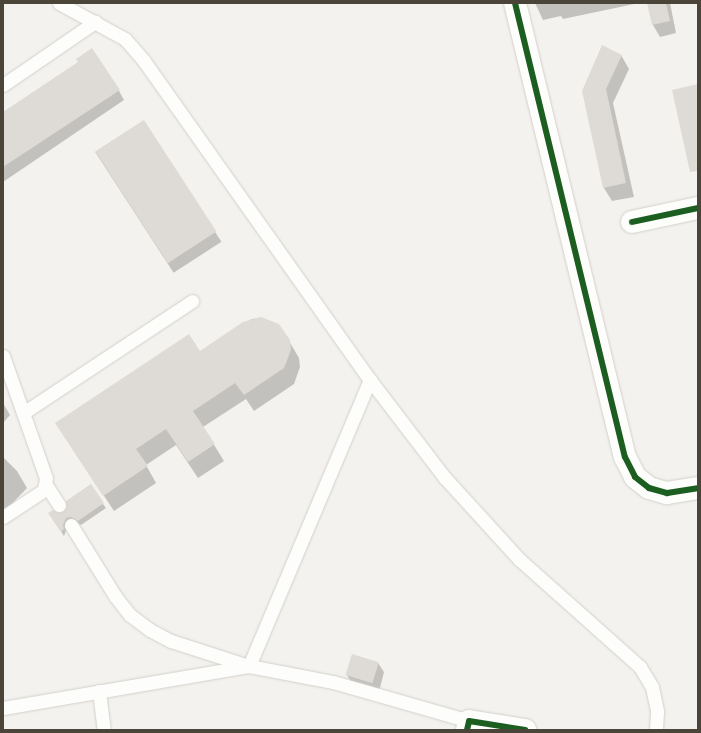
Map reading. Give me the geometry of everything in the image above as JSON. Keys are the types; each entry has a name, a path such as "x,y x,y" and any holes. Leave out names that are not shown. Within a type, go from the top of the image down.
{"street":[{"path":"515,3 625,458 635,477 649,488 667,493 698,488"},
{"path":"632,222 698,208"},
{"path":"468,726 524,730"}],"lane":[{"path":"59,3 125,39 144,61 370,380 445,478 486,525 555,593 640,667 652,687 656,711 656,730"},
{"path":"3,85 95,22"},
{"path":"23,413 192,301"},
{"path":"3,356 46,485 59,505"},
{"path":"249,666 370,380"},
{"path":"3,517 44,490 46,485"},
{"path":"71,525 115,596 130,615 150,630 172,641 249,666 333,682 468,726"},
{"path":"3,708 249,666"},
{"path":"99,691 104,730"}],"building":[{"path":"647,3 666,3 670,21 652,25"},
{"path":"602,45 622,55 606,89 626,183 603,188 582,91"},
{"path":"92,48 120,90 3,167 3,112 78,62 76,59"},
{"path":"698,84 698,171 690,172 672,90"},
{"path":"144,120 216,232 168,263 95,152"},
{"path":"261,317 279,324 290,340 291,350 284,368 244,395 235,383 193,411 215,444 188,462 166,429 136,449 148,466 103,496 55,423 189,334 200,351 243,322"},
{"path":"91,484 104,503 78,521 71,517 66,518 63,525 64,529 61,532 48,513 53,510 59,513 64,511 66,501"},
{"path":"352,654 379,662 372,683 346,675"}],"cycle path":[{"path":"515,3 625,457 635,477 649,488 667,493 698,488"},
{"path":"632,222 698,208"},
{"path":"467,730 469,721 525,730"}]}
